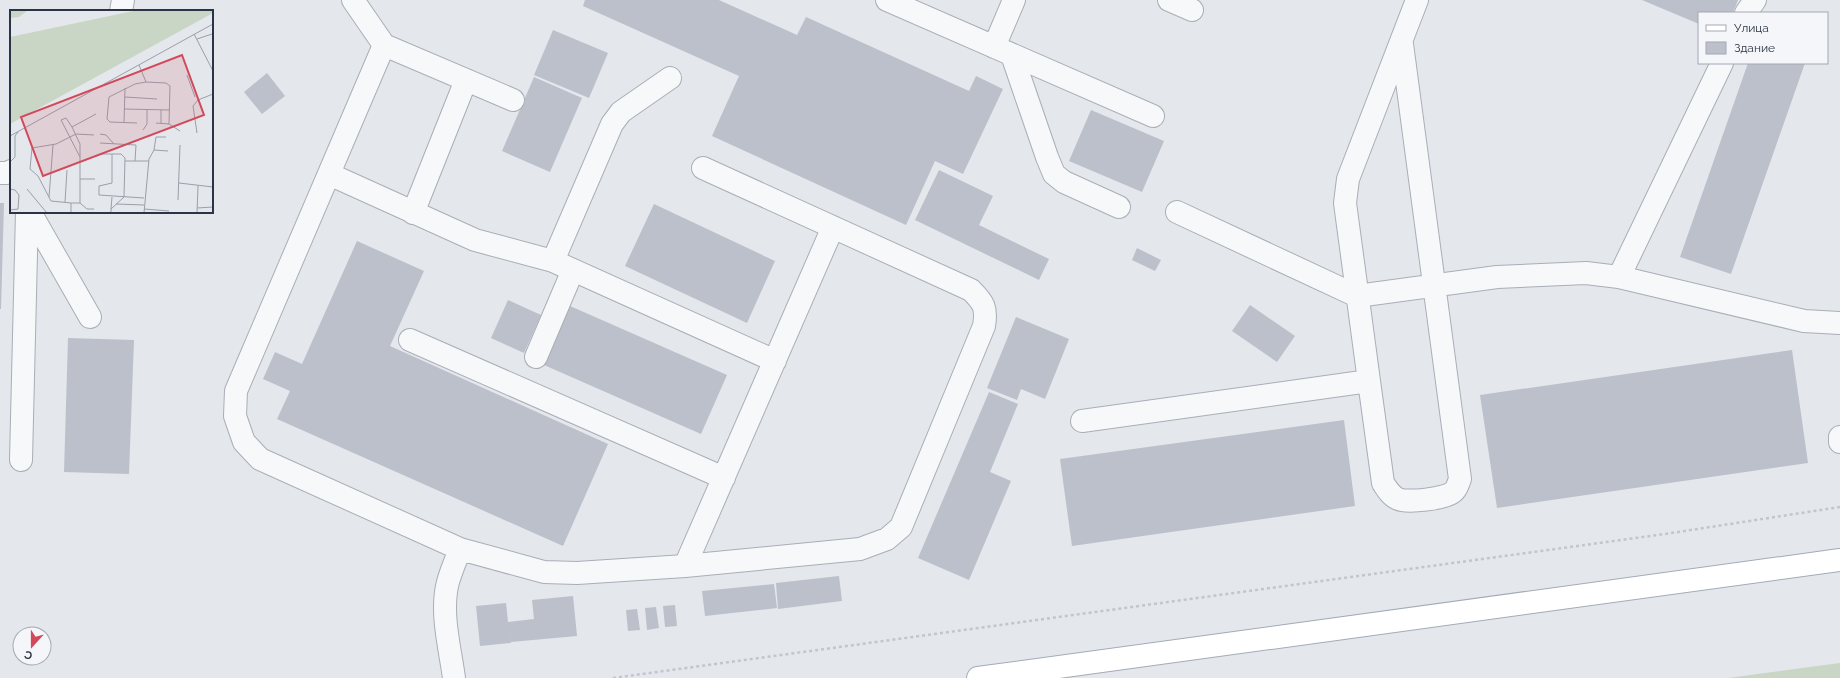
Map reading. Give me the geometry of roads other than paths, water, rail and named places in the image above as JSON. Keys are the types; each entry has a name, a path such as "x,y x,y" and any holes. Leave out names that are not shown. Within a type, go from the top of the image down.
{"main road":[{"path":"978,678 1840,560"}],"lane":[{"path":"121,10 123,0"},
{"path":"353,0 384,45 513,100"},
{"path":"887,0 1152,116"},
{"path":"1014,0 1003,51 1054,174 1064,182 1119,207"},
{"path":"1169,0 1192,10"},
{"path":"1402,41 1460,479 1457,487 1452,493 1444,496 1406,501 1396,499 1388,492 1383,483 1345,203 1348,179 1417,0"},
{"path":"1747,12 1755,0"},
{"path":"384,45 236,391 235,416 244,442 260,459 460,549 544,572 577,573 685,566 860,549 887,539 901,527 984,326 986,312 981,300 971,290 703,168"},
{"path":"1619,277 1722,64"},
{"path":"553,261 612,124 621,112 670,78"},
{"path":"412,212 466,80"},
{"path":"329,174 475,240 553,261 775,361"},
{"path":"1177,212 1358,296 1497,277 1586,273 1619,277 1769,314 1804,321 1840,322"},
{"path":"21,460 29,213"},
{"path":"30,213 90,317"},
{"path":"685,566 833,227"},
{"path":"536,357 573,270"},
{"path":"410,340 724,478"},
{"path":"1082,421 1369,381"},
{"path":"1840,437 1840,442"},
{"path":"454,678 446,616 446,596 448,582 460,549"}]}
